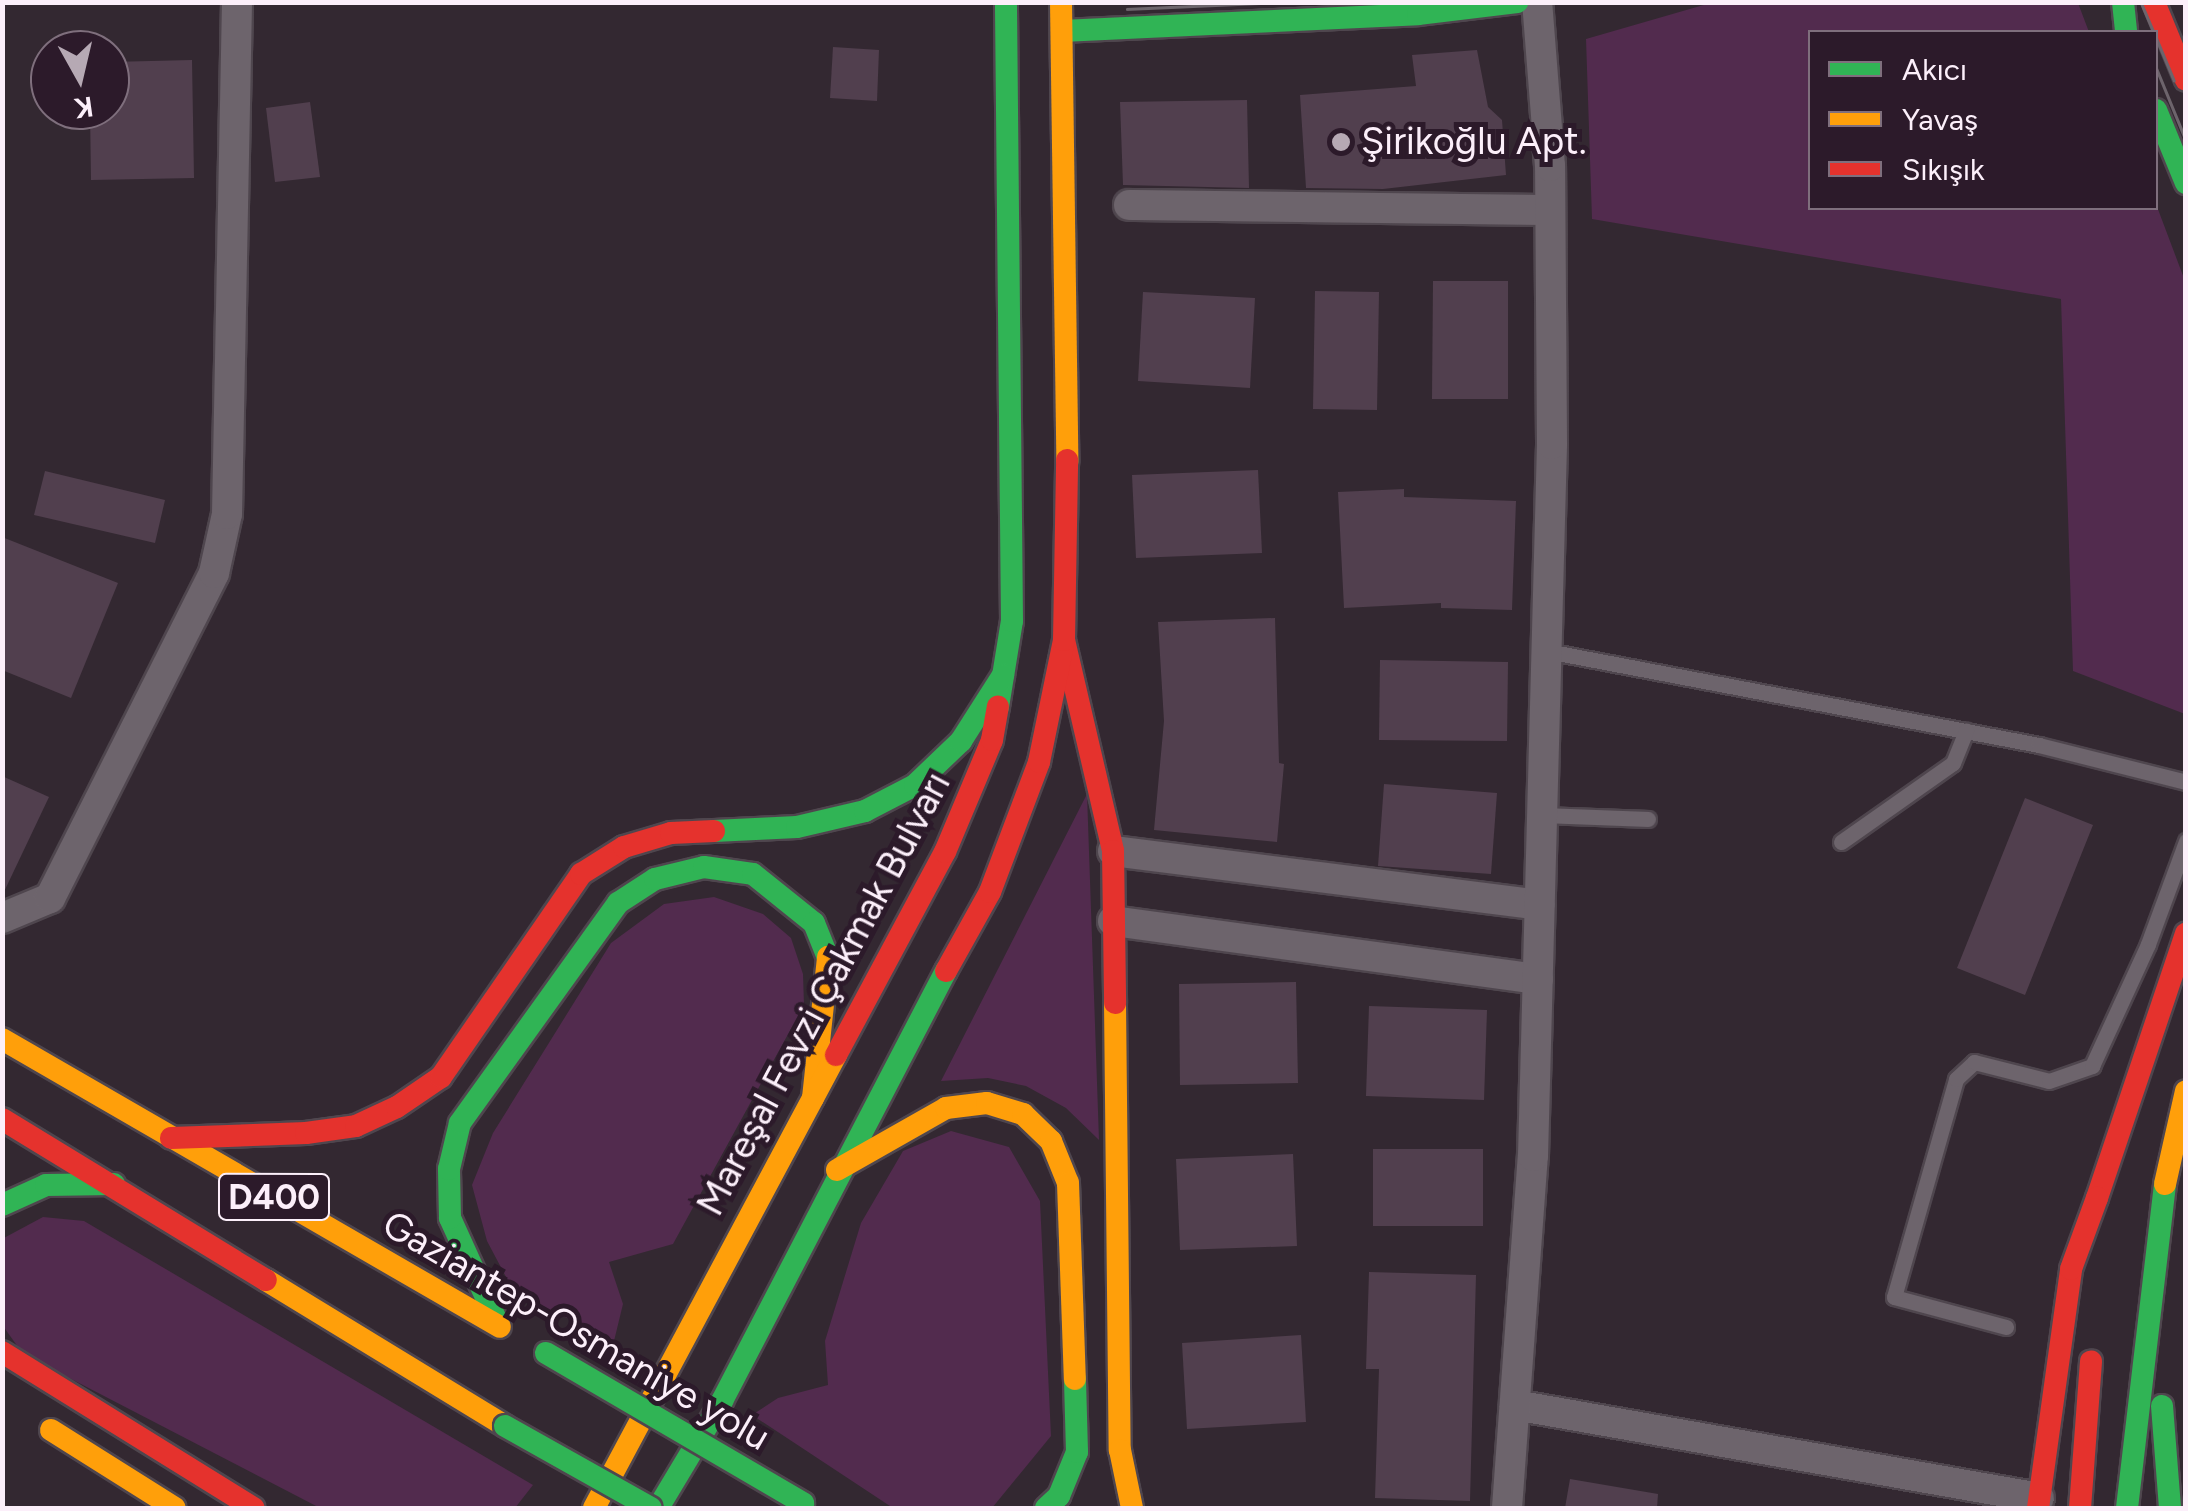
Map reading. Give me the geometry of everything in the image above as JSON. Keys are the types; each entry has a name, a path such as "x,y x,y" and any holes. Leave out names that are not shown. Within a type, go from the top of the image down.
{"main road":[{"name":"Mareşal Fevzi Çakmak Bulvarı","path":"594,1508 945,852 992,740 1012,621 1010,86 1006,2"},
{"path":"1062,31 1418,14 1517,2"},
{"path":"2123,2 2126,30"},
{"path":"2154,2 2186,80"},
{"path":"654,1508 722,1401 837,1170 990,892 1039,762 1064,640 1061,3"},
{"path":"978,16 1010,86"},
{"path":"2158,115 2186,183"},
{"path":"1064,640 1113,851 1120,1450 1132,1508"},
{"path":"171,1138 306,1133 356,1126 396,1107 441,1077 581,874 624,847 670,832 797,827 865,812 915,786 962,741 1003,675"},
{"path":"523,1340 450,1218 449,1169 460,1123 618,903 655,879 704,868 753,874 789,897 814,923 830,963 813,1098"},
{"path":"2038,1503 2070,1269 2186,934"},
{"name":"Gaziantep-Osmaniye yolu","path":"2,1039 808,1506"},
{"path":"2127,1508 2165,1184 2186,1092"},
{"path":"837,1170 946,1108 973,1104 1023,1114 1051,1142 1068,1183 1077,1452 1060,1496 1046,1508"},
{"name":"D400","path":"2,1118 505,1426 654,1508"},
{"path":"2,1205 46,1185 114,1184"},
{"path":"2165,1184 2158,1370 2170,1508"},
{"path":"2094,1292 2097,1198"},
{"path":"2080,1508 2092,1330"},
{"path":"2,1352 16,1366 254,1508"},
{"path":"33,1418 175,1508"}],"street":[{"path":"2,918 50,898 214,573 227,514 238,2"},
{"path":"1507,1508 1538,979 1547,651 1550,210 1537,2"},
{"path":"1129,205 1550,210"},
{"path":"1113,851 1540,905"},
{"path":"1113,921 1538,979"},
{"path":"1515,1405 2038,1503"}],"lane":[{"path":"1547,651 1966,731 2186,782"},
{"path":"1841,842 1953,763 1966,731"},
{"path":"1542,815 1648,819"},
{"path":"2006,1328 1894,1298 1956,1080 1974,1062 2049,1081 2092,1066 2148,944 2186,841"}],"shaded area":[{"path":"1714,2 2078,3 2088,30 1808,30 1808,210 2158,209 2185,281 2185,714 2073,671 2061,299 1592,219 1586,39"},
{"path":"1087,794 1099,1140 1066,1108 1026,1086 988,1078 941,1081"},
{"path":"714,897 763,914 791,938 803,974 804,1005 673,1244 609,1262 623,1304 614,1341 514,1292 487,1241 472,1185 493,1133 611,943 664,904"},
{"path":"951,1131 1009,1147 1040,1201 1051,1436 992,1508 893,1508 752,1415 778,1398 828,1385 825,1341 861,1223 903,1151"},
{"path":"43,1217 84,1221 533,1485 515,1508 320,1508 23,1354 3,1326 2,1239"}],"building":[{"path":"833,47 879,50 877,101 830,98"},
{"path":"1477,50 1488,107 1502,120 1506,175 1383,189 1306,188 1300,95 1416,86 1412,55"},
{"path":"192,60 194,178 91,180 90,130 130,130 130,62"},
{"path":"1247,100 1249,188 1123,185 1120,102"},
{"path":"310,102 320,177 275,182 266,108"},
{"path":"1433,281 1508,281 1508,399 1432,399"},
{"path":"1315,291 1379,292 1377,410 1313,409"},
{"path":"1143,292 1255,298 1250,388 1138,381"},
{"path":"1258,470 1262,553 1136,558 1132,475"},
{"path":"45,471 165,500 155,543 34,515"},
{"path":"1404,489 1404,497 1516,501 1512,610 1441,608 1441,603 1344,608 1338,492"},
{"path":"2,537 118,583 71,698 2,670"},
{"path":"1275,618 1279,763 1284,764 1277,842 1154,830 1164,721 1158,622"},
{"path":"1380,660 1508,662 1507,741 1379,740"},
{"path":"2,776 49,797 2,896"},
{"path":"1384,784 1497,793 1491,874 1378,866"},
{"path":"2025,798 2093,825 2025,995 1957,968"},
{"path":"1296,982 1298,1083 1180,1085 1179,984"},
{"path":"1369,1006 1487,1010 1484,1100 1366,1096"},
{"path":"1373,1149 1483,1149 1483,1226 1373,1226"},
{"path":"1293,1154 1297,1246 1180,1250 1176,1159"},
{"path":"1369,1272 1476,1275 1470,1501 1375,1498 1379,1369 1366,1369"},
{"path":"1301,1335 1306,1422 1187,1429 1182,1343"},
{"path":"1570,1479 1658,1494 1657,1508 1565,1508"}],"tram line":[{"path":"1127,9 1281,2"},
{"path":"2141,2 2153,30"},
{"path":"2158,42 2174,80"},
{"path":"2158,72 2186,140"}],"traffic: fast":[{"path":"998,707 1012,621 1006,2"},
{"path":"1062,31 1418,14 1517,2"},
{"path":"2123,2 2126,30"},
{"path":"2158,115 2186,183"},
{"path":"714,831 797,827 865,811 915,785 961,741 1003,675"},
{"path":"499,1326 450,1218 449,1169 460,1123 618,903 655,879 704,867 753,874 814,923 828,957"},
{"path":"658,1508 722,1401 946,971"},
{"path":"2,1205 46,1185 114,1184"},
{"path":"2127,1508 2165,1184"},
{"path":"546,1353 803,1503"},
{"path":"1046,1508 1059,1496 1077,1452 1075,1379"},
{"path":"2162,1406 2170,1508"},
{"path":"505,1426 651,1508"}],"traffic: slow":[{"path":"1061,2 1067,460"},
{"path":"813,1098 828,957"},
{"path":"1115,1003 1120,1450 1132,1508"},
{"path":"2,1039 500,1327"},
{"path":"594,1508 836,1055"},
{"path":"2165,1184 2186,1091"},
{"path":"837,1170 946,1108 987,1103 1023,1114 1051,1141 1068,1183 1075,1379"},
{"path":"266,1280 505,1426"},
{"path":"51,1430 175,1508"}],"traffic: jam":[{"path":"2154,2 2186,80"},
{"path":"946,971 990,892 1039,762 1064,640 1067,460"},
{"path":"1064,640 1113,851 1115,1003"},
{"path":"836,1055 945,852 992,740 998,707"},
{"path":"171,1138 306,1133 356,1126 397,1107 441,1077 581,874 624,847 671,833 714,831"},
{"path":"2097,1198 2186,934"},
{"path":"2,1119 266,1280"},
{"path":"2038,1508 2071,1269 2097,1198"},
{"path":"2,1352 254,1508"},
{"path":"2080,1508 2091,1361"}],"place":[{"name":"Şirikoğlu Apt.","path":"1341,142"}]}
